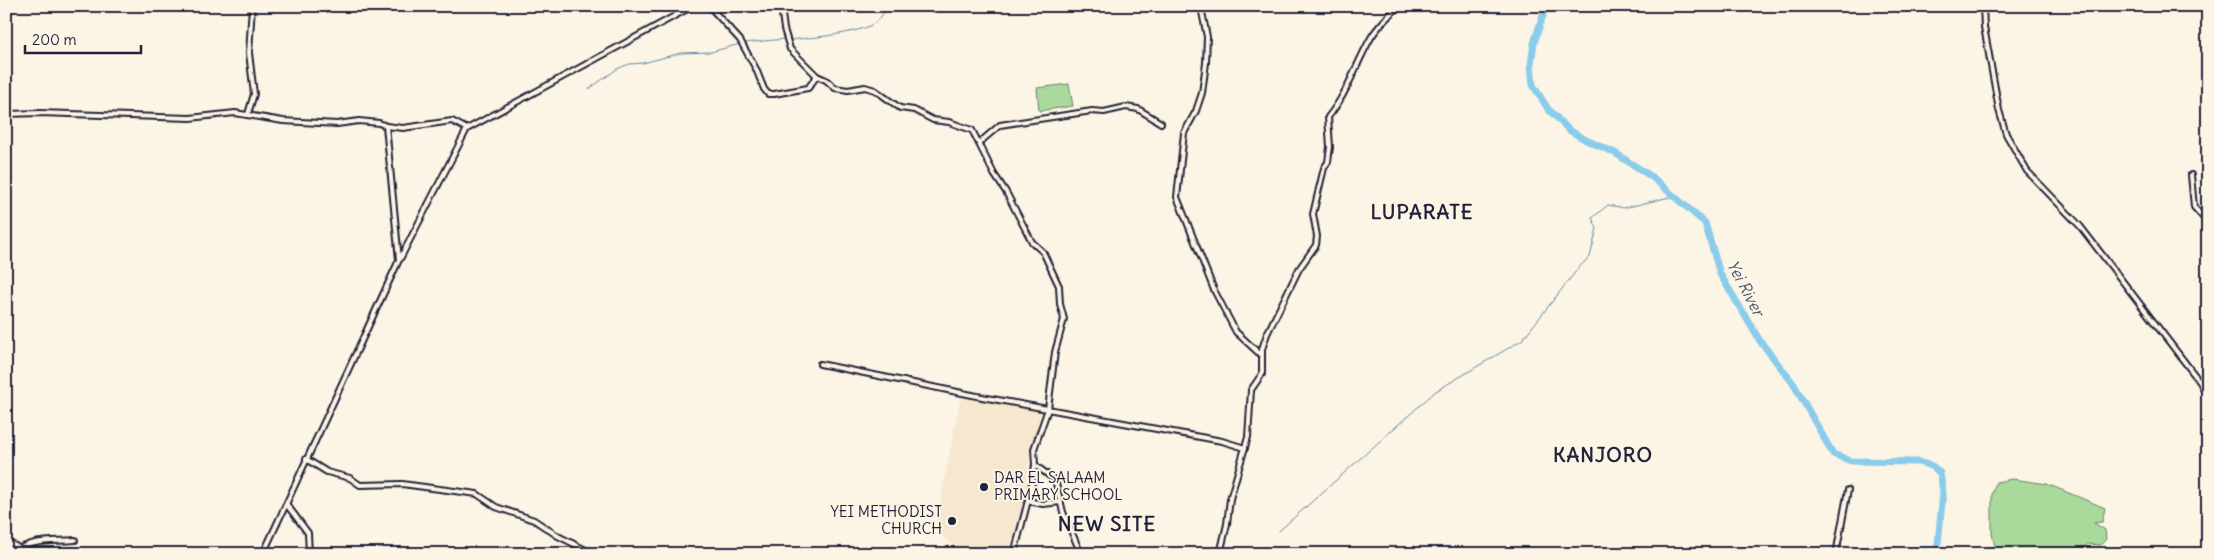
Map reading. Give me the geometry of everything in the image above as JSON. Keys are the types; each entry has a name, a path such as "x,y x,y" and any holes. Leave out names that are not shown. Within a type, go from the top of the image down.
{"street":[{"path":"248,114 254,94 249,53 252,6"},
{"path":"263,554 399,260 467,129 693,6"},
{"path":"709,6 740,40 768,94 808,88 817,76"},
{"path":"782,6 785,34 790,48 817,76 826,80 835,88 848,90 865,87 875,90 900,108 914,110 933,120 949,122 972,130 1032,242 1043,252 1058,286 1064,319 1055,352 1048,409 1034,449 1035,465 1014,554"},
{"path":"1203,6 1202,12 1207,37 1202,93 1196,111 1184,133 1177,197 1214,290 1236,332 1262,356"},
{"path":"1220,554 1227,524 1230,499 1248,437 1251,390 1262,374 1262,356 1267,334 1279,306 1299,269 1316,245 1317,236 1313,217 1324,168 1328,162 1330,147 1328,117 1340,101 1373,35 1398,6"},
{"path":"1983,6 1984,26 2006,134 2027,171 2080,226 2200,382 2208,398"},
{"path":"979,143 1000,125 1092,111 1104,112 1126,107 1138,109 1161,123"},
{"path":"6,114 40,113 190,118 235,113 283,121 337,124 359,121 403,128 452,121 467,129"},
{"path":"386,126 399,260"},
{"path":"2191,175 2194,207 2208,223"},
{"path":"820,364 1222,441 1245,448"},
{"path":"306,458 326,472 350,478 360,486 402,484 477,494 496,507 534,520 558,536 594,554"},
{"path":"1035,465 1055,480 1063,512 1081,554"},
{"path":"1836,554 1848,490"},
{"path":"1028,501 1043,504 1061,502"},
{"path":"286,505 308,533 309,554"},
{"path":"13,554 19,548 31,542 46,543 75,540"},
{"path":"6,541 19,548"}],"shaded area":[{"name":"DAR EL SALAAM PRIMARY SCHOOL","path":"960,399 978,399 1013,404 1043,411 1031,446 1022,509 1009,554 994,554 958,547 945,539 935,529"}],"green space":[{"path":"1069,84 1073,106 1039,111 1037,88"},
{"path":"2013,479 2047,484 2105,508 2102,522 2094,523 2105,530 2106,539 2101,545 2087,544 2082,550 2083,554 1997,554 1992,534 1992,494 1996,482"}],"waterway":[{"path":"789,40 859,30 876,22 887,6"},
{"name":"Yei River","path":"1546,6 1534,43 1531,64 1533,85 1548,109 1569,130 1615,153 1652,177 1705,223 1720,274 1760,341 1793,383 1833,454 1851,461 1918,462 1932,466 1940,473 1943,492 1937,554"},
{"path":"744,43 785,39"},
{"path":"589,89 617,69 629,64 643,63 681,53 711,52 740,44"},
{"path":"1279,531 1436,391 1522,340 1580,266 1590,257 1597,228 1592,218 1608,205 1624,208 1674,196"}],"place":[{"name":"DAR EL SALAAM PRIMARY SCHOOL","path":"984,487"},
{"name":"YEI METHODIST CHURCH","path":"952,521"}],"district":[{"name":"LUPARATE","path":"1422,212"},
{"name":"KANJORO","path":"1603,455"},
{"name":"NEW SITE","path":"1107,524"}]}
